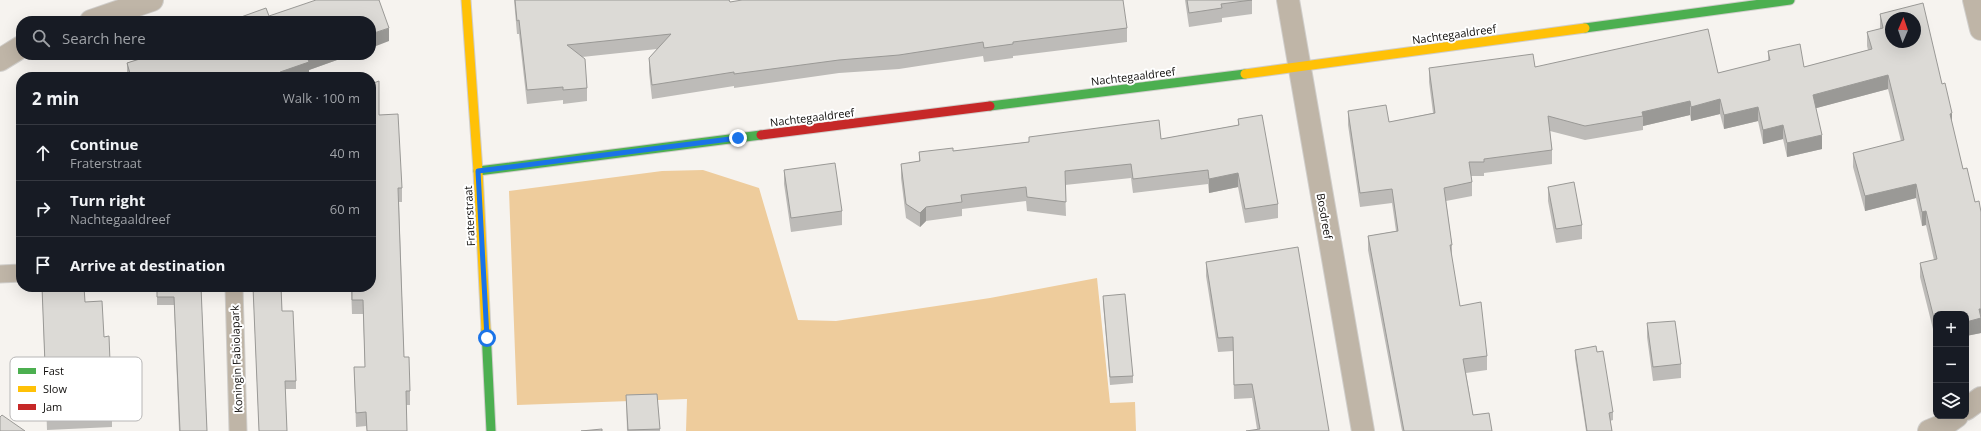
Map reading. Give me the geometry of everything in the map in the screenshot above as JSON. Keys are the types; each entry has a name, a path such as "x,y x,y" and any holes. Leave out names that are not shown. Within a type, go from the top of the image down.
{"street":[{"path":"106,16 152,0"},
{"name":"Fraterstraat","path":"466,0 478,171 491,431"},
{"name":"Bosdreef","path":"1288,0 1363,431"},
{"name":"Nachtegaaldreef","path":"478,171 1299,67 1790,0"},
{"path":"1974,0 1981,29"},
{"path":"0,60 16,50"},
{"path":"1969,407 1981,398"},
{"path":"1929,431 1946,424 1953,419"}],"lane":[{"path":"0,274 16,273"},
{"name":"Koningin Fabiolapark","path":"234,292 238,431"}],"shaded area":[{"path":"703,170 759,188 798,320 836,321 990,298 1097,278 1110,403 1135,402 1136,431 686,431 687,399 517,405 509,191 662,171"}],"building":[{"path":"316,0 379,0 389,28 376,32 376,16 269,16"},
{"path":"515,0 729,0 730,2 742,0 1123,0 1127,28 1013,42 1013,44 984,48 983,42 899,55 839,60 734,74 734,72 652,85 649,58 671,34 567,45 585,59 587,88 563,90 563,87 527,90 519,20 517,21"},
{"path":"1187,0 1252,0 1221,4 1222,8 1189,13"},
{"path":"1923,3 1942,84 1945,83 1952,113 1950,114 1963,169 1967,168 1975,202 1979,201 1981,212 1981,309 1979,309 1981,318 1969,321 1969,311 1933,311 1933,314 1920,263 1937,259 1926,211 1922,212 1916,184 1865,196 1853,153 1904,140 1888,75 1813,95 1822,135 1787,143 1783,125 1763,130 1758,107 1724,115 1720,99 1691,107 1690,101 1642,112 1643,116 1585,126 1548,116 1552,150 1484,159 1484,162 1469,162 1472,182 1444,188 1452,245 1450,245 1460,306 1481,302 1487,356 1463,359 1473,415 1489,413 1492,431 1404,431 1368,236 1398,231 1392,189 1360,193 1348,111 1386,105 1389,122 1435,113 1429,68 1533,54 1535,67 1708,29 1718,73 1770,60 1768,51 1800,44 1804,67 1872,49 1867,32 1883,28 1880,14 1885,13 1885,48 1921,48 1921,12 1888,12"},
{"path":"266,8 269,16 244,16"},
{"path":"136,60 308,60 309,62 280,72 130,72 127,63"},
{"path":"379,81 379,115 398,114 402,188 398,188 404,357 409,357 410,391 406,391 407,431 367,431 366,412 356,413 354,367 365,367 363,300 352,300 352,292 376,292 376,82"},
{"path":"1262,115 1278,204 1245,209 1238,173 1209,179 1208,170 1133,179 1131,164 1065,171 1066,202 1027,197 1026,187 961,195 962,202 926,207 920,213 906,204 901,164 920,161 919,152 953,148 953,151 1029,142 1029,137 1159,120 1161,139 1239,125 1238,119"},
{"path":"835,163 842,211 791,218 784,170"},
{"path":"1574,182 1582,225 1556,229 1548,187"},
{"path":"1298,247 1329,431 1246,431 1260,429 1252,384 1234,385 1233,337 1218,338 1206,262"},
{"path":"42,292 84,292 85,302 102,301 104,337 109,336 110,357 45,357"},
{"path":"157,292 201,292 207,431 180,431 174,297 157,297"},
{"path":"253,292 281,292 282,311 293,311 296,381 285,381 287,431 259,431"},
{"path":"1125,294 1133,376 1110,377 1103,296"},
{"path":"1675,321 1681,364 1653,367 1647,323"},
{"path":"1596,346 1597,352 1603,351 1613,412 1609,413 1612,431 1587,431 1575,350"},
{"path":"657,394 660,429 628,430 626,395"},
{"path":"2,415 25,431 0,431 0,417"},
{"path":"602,429 602,431 581,431"}],"traffic: fast":[{"path":"1585,28 1790,0"},
{"path":"990,106 1245,74"},
{"path":"478,171 761,135"},
{"path":"486,330 491,431"}],"traffic: slow":[{"path":"466,0 478,171 486,330"},
{"path":"1245,74 1585,28"}],"traffic: jam":[{"path":"761,135 990,106"}],"route":[{"path":"487,338 478,171 738,138"}]}
